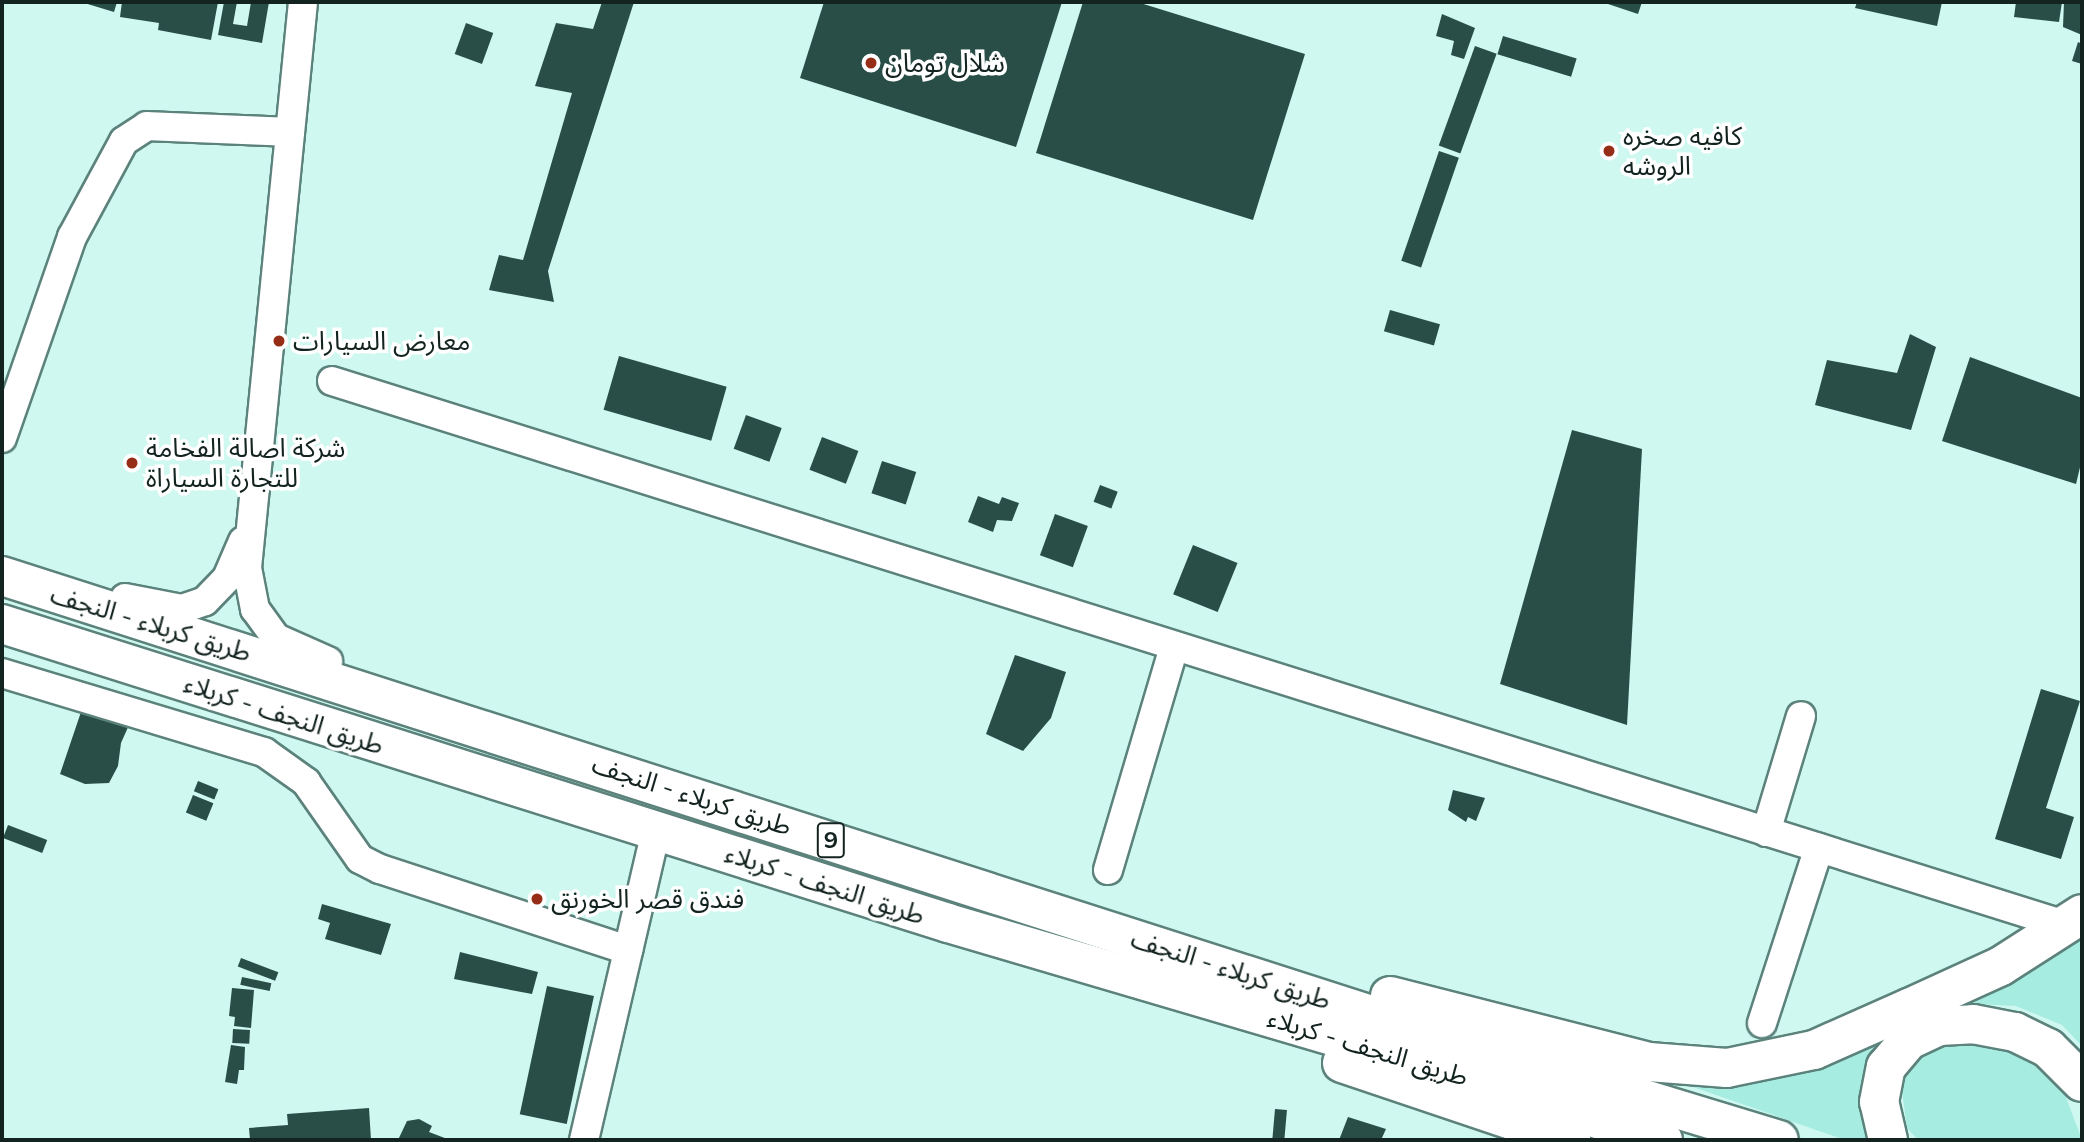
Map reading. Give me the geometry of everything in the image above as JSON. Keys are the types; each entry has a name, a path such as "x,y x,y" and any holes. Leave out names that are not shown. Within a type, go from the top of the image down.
{"highway":[{"name":"طريق کربلاء - النجف","path":"2,576 596,763 1159,945 1658,1127"},
{"name":"طريق النجف - کربلاء","path":"2,624 656,831 1146,981 1658,1127"},
{"path":"1159,945 1394,997 1649,1062 1727,1068 1814,1050 2001,966 2075,920"},
{"path":"1146,981 1324,1056 1571,1140"},
{"path":"1885,1130 1880,1084 1886,1067 1909,1040 1939,1026 1973,1024 2015,1032 2048,1048 2082,1082"},
{"name":"9","path":"1658,1127 1779,1140"}],"street":[{"path":"303,2 252,512 248,590 254,609 276,638 295,650 517,723 596,763"},
{"path":"2,438 72,237 124,141 147,126 290,132"},
{"path":"332,381 1766,832 2075,920"},
{"path":"2,559 140,603 182,609 205,601 227,578 252,512"},
{"path":"1108,870 1174,647"},
{"path":"2,673 264,752 306,782 360,859 380,869 628,950"},
{"path":"1766,832 1801,716"},
{"path":"584,1140 656,831"},
{"path":"1762,1023 1818,848"}],"green space":[{"path":"2082,932 2082,1046 2062,1025 2016,1006 1955,1003"},
{"path":"1886,1026 1862,1079 1862,1112 1872,1140 1845,1140 1667,1078"},
{"path":"1948,1039 2031,1052 2058,1076 2082,1140 1918,1140 1907,1128 1901,1084 1915,1053"}],"building":[{"path":"81,2 117,2 114,12"},
{"path":"122,2 218,2 211,40 158,30 159,23 120,17"},
{"path":"224,2 237,2 233,24 247,26 251,2 269,2 262,43 218,35"},
{"path":"602,2 634,2 548,271 554,302 489,290 499,255 523,260 572,93 535,86 556,23 593,29"},
{"path":"824,2 1062,2 1016,147 800,78"},
{"path":"1083,2 1137,2 1305,54 1253,220 1036,153"},
{"path":"1602,2 1642,2 1638,14"},
{"path":"1857,2 1942,2 1937,26 1855,8"},
{"path":"2016,2 2062,2 2059,22 2014,17"},
{"path":"2064,2 2082,2 2082,35 2063,27"},
{"path":"1442,14 1475,28 1464,59 1451,55 1454,41 1436,36"},
{"path":"466,23 493,33 482,64 455,54"},
{"path":"1503,36 1577,59 1571,77 1497,54"},
{"path":"2078,42 2082,44 2082,64 2072,61"},
{"path":"1475,46 1497,54 1460,153 1439,146"},
{"path":"1439,151 1459,158 1421,268 1401,261"},
{"path":"1390,310 1440,324 1434,345 1384,331"},
{"path":"1910,334 1936,347 1911,430 1815,405 1827,360 1897,373"},
{"path":"619,356 727,387 711,441 604,410"},
{"path":"1970,357 2082,398 2082,459 2076,484 1942,441"},
{"path":"746,415 782,428 769,462 734,449"},
{"path":"1572,430 1642,449 1627,725 1500,684"},
{"path":"822,437 858,451 846,484 809,470"},
{"path":"882,461 916,472 906,504 871,493"},
{"path":"1100,485 1118,492 1111,509 1094,502"},
{"path":"978,496 999,504 1002,497 1019,503 1012,521 997,520 993,532 968,522"},
{"path":"1055,514 1088,526 1073,567 1040,555"},
{"path":"1193,545 1238,563 1218,612 1173,594"},
{"path":"1015,655 1066,672 1051,718 1023,751 986,734"},
{"path":"2041,689 2080,701 2046,808 2074,817 2061,859 1995,839"},
{"path":"82,709 129,725 121,743 118,766 109,783 85,784 60,774"},
{"path":"198,781 218,789 214,799 194,791"},
{"path":"1453,790 1485,798 1476,821 1468,817 1466,822 1448,810"},
{"path":"193,795 213,803 206,821 186,813"},
{"path":"8,825 47,840 42,853 3,838"},
{"path":"322,904 391,924 381,955 325,939 330,923 318,919"},
{"path":"460,952 538,972 532,994 454,979"},
{"path":"241,958 278,972 275,981 238,966"},
{"path":"242,977 271,983 270,991 240,985"},
{"path":"547,986 594,996 567,1124 520,1114"},
{"path":"232,988 254,990 251,1028 234,1026 235,1017 229,1016"},
{"path":"233,1029 250,1030 249,1044 232,1043"},
{"path":"231,1045 245,1047 244,1070 239,1070 237,1084 225,1082"},
{"path":"369,1108 371,1140 250,1140 249,1128 288,1125 287,1114"},
{"path":"1275,1109 1287,1110 1284,1140 1272,1139"},
{"path":"1348,1117 1386,1129 1381,1140 1339,1140"},
{"path":"419,1119 432,1126 429,1132 450,1140 398,1140 407,1121"}],"place":[{"name":"شلال تومان","path":"871,63"},
{"name":"كافيه صخره الروشه","path":"1609,151"},
{"name":"معارض السيارات","path":"279,341"},
{"name":"شركة اصالة الفخامة للتجارة السياراة","path":"132,463"},
{"name":"فندق قصر الخورنق","path":"537,899"}]}
